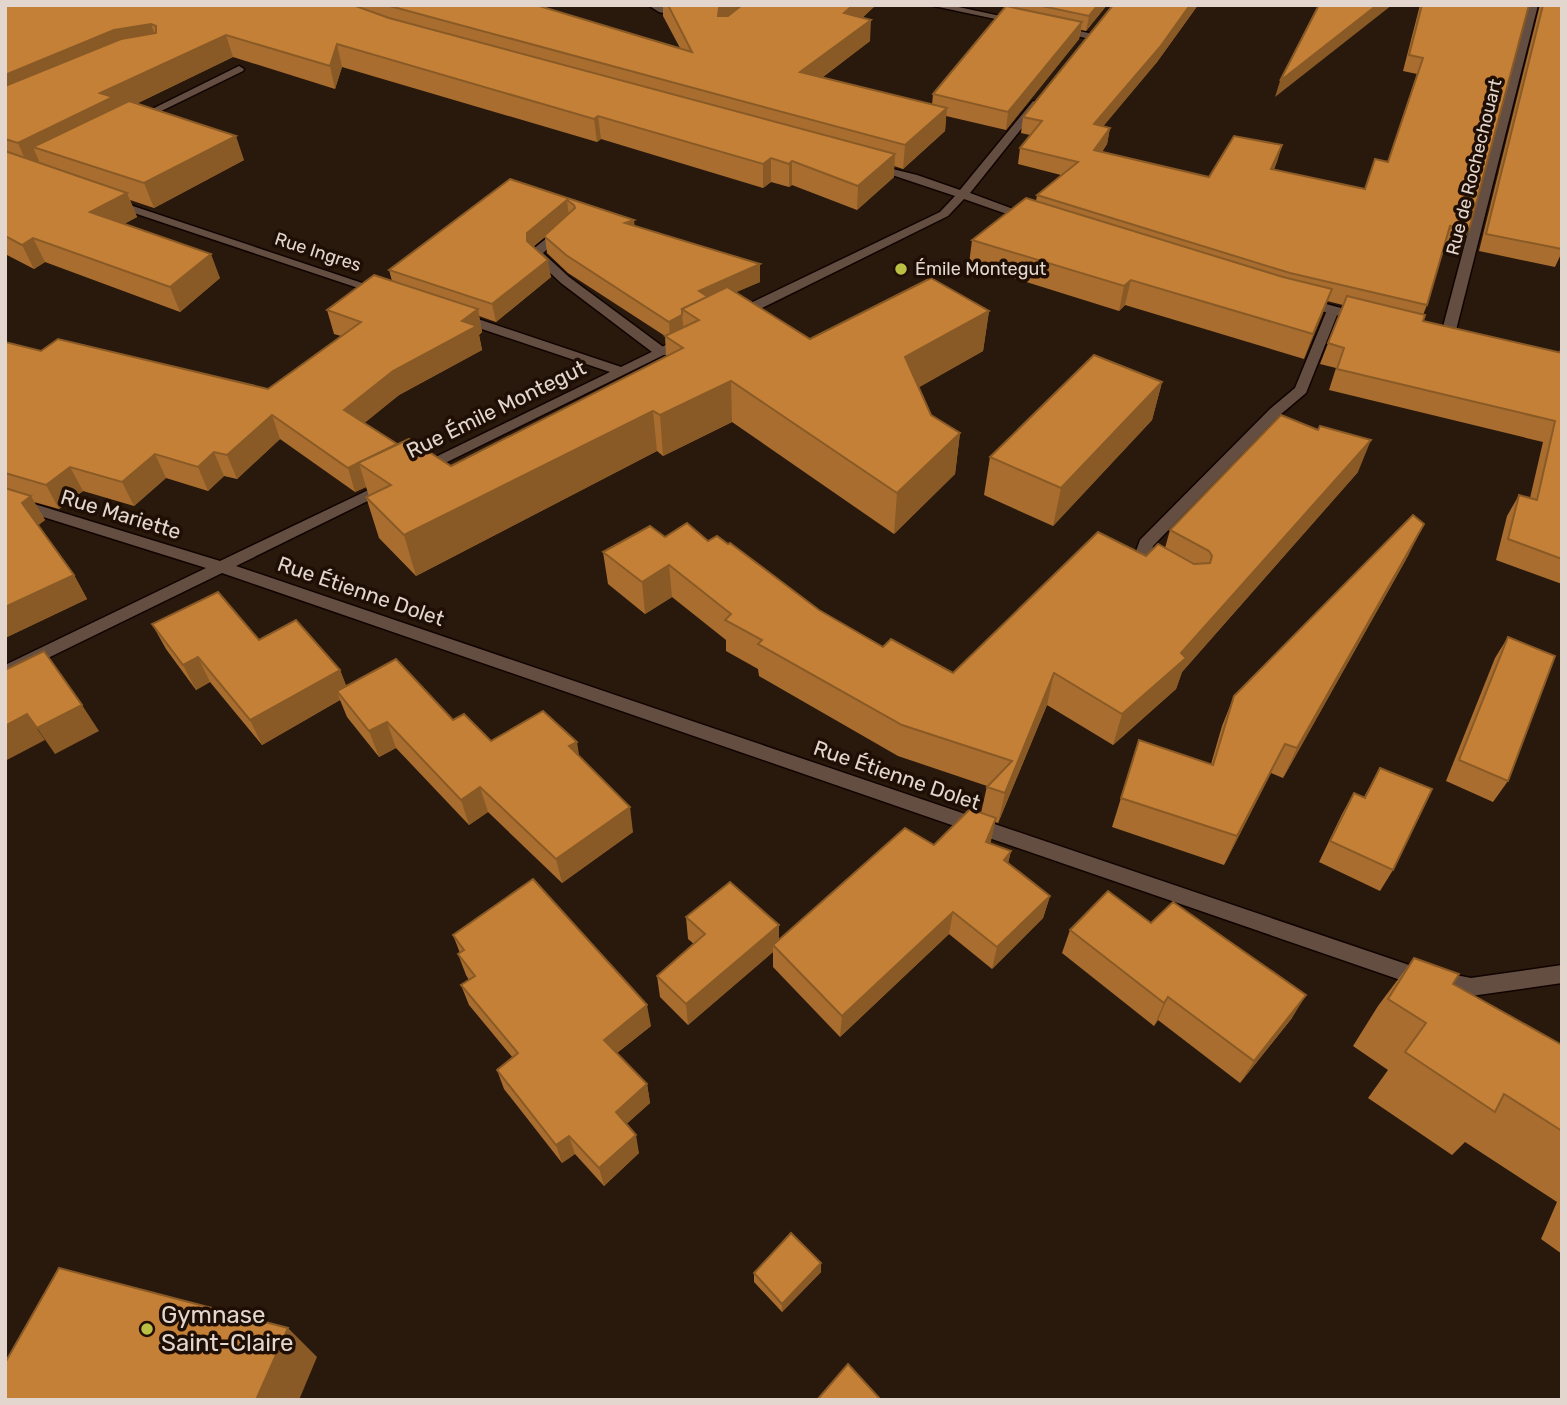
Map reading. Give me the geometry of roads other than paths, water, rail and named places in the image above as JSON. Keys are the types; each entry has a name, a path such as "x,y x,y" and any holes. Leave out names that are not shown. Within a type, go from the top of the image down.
{"street":[{"path":"652,5 662,10 695,17"},
{"path":"933,5 1028,23"},
{"name":"Rue de Rochechouart","path":"1447,338 1533,5"},
{"path":"1041,25 1090,36"},
{"path":"1082,46 1099,26"},
{"path":"126,124 239,69"},
{"path":"723,322 944,214 1041,98"},
{"path":"860,162 1034,220"},
{"name":"Rue Ingres","path":"103,199 399,297"},
{"path":"569,224 536,253 565,280 661,352"},
{"path":"1294,299 1381,322"},
{"path":"1169,577 1147,564 1143,554 1146,544 1275,412 1301,390 1333,310"},
{"path":"451,314 621,371"},
{"name":"Rue Émile Montegut","path":"5,673 698,334"},
{"path":"1434,335 1460,341"},
{"name":"Rue Mariette","path":"5,500 223,568"},
{"name":"Rue Étienne Dolet","path":"223,568 1415,976 1471,987 1562,974"}],"place":[{"name":"Émile Montegut","path":"901,269"},
{"name":"Gymnase Saint-Claire","path":"147,1329"}]}
